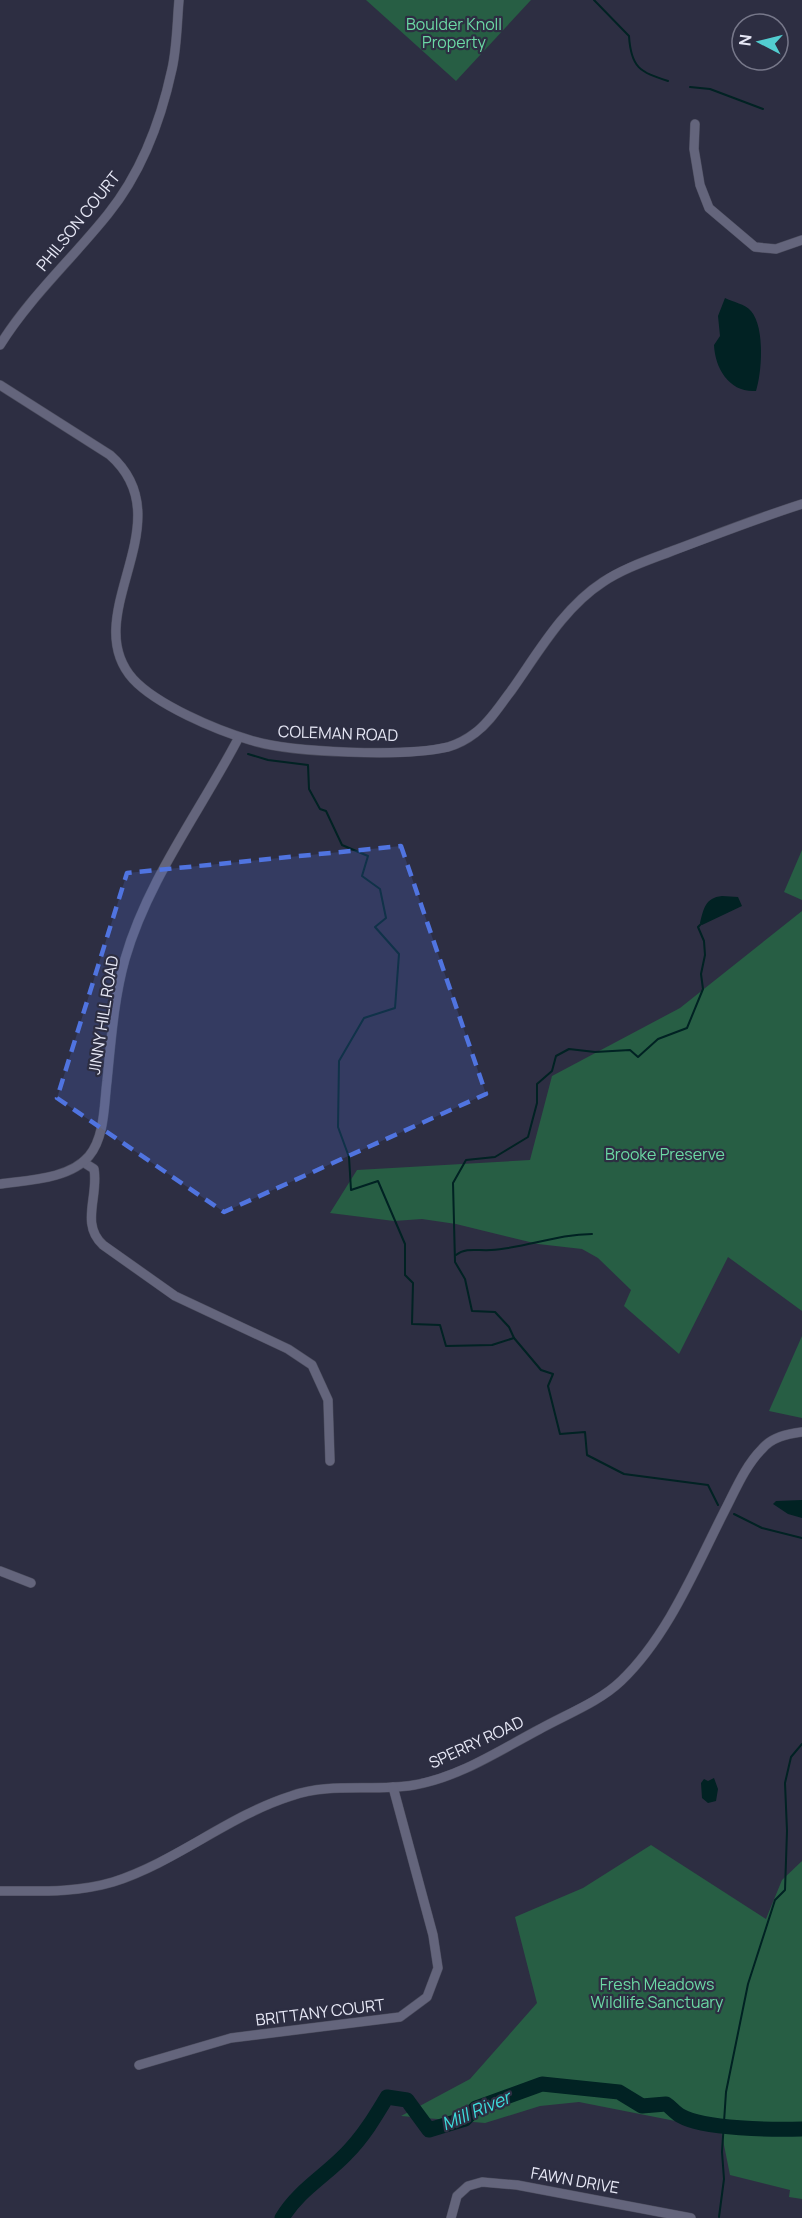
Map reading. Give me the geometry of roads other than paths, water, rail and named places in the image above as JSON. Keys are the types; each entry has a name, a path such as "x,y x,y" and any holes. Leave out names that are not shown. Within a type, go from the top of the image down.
{"street":[{"name":"PHILSON COURT","path":"0,345 29,304 107,214 132,179 156,124 172,67 179,0"},
{"path":"695,124 694,149 700,185 709,208 755,247 776,249 802,240"},
{"name":"COLEMAN ROAD","path":"0,385 111,455 129,476 137,495 139,520 116,629 121,659 133,678 156,697 239,737 281,747 320,750 414,750 457,744 478,731 492,716 567,614 603,582 627,569 728,529 802,504"},
{"name":"JINNY HILL ROAD","path":"84,1162 94,1148 99,1134 120,984 132,941 171,856 239,737"},
{"path":"0,1184 58,1174 84,1162 94,1169 96,1178 90,1222 93,1236 103,1245 175,1296 288,1348 312,1365 328,1400 330,1461"},
{"name":"SPERRY ROAD","path":"0,1891 69,1890 106,1884 148,1868 287,1797 318,1789 393,1787 429,1781 468,1767 593,1701 621,1681 648,1648 681,1596 751,1463 771,1441 802,1432"},
{"path":"0,1571 31,1583"},
{"name":"BRITTANY COURT","path":"139,2065 231,2038 400,2017 427,1997 438,1968 393,1787"},
{"name":"FAWN DRIVE","path":"451,2218 457,2196 468,2186 482,2182 691,2218"}],"waterway":[{"path":"594,0 629,36 632,55 639,67 650,75 668,81"},
{"path":"690,87 710,89 763,109"},
{"path":"248,754 268,760 308,765 309,789 320,809 326,811 342,845 368,856 362,876 380,889 386,918 375,927 399,954 395,1008 364,1018 339,1061 338,1127 349,1157 351,1190 378,1181 405,1244 405,1275 413,1283 412,1324 440,1325 446,1346 492,1345 514,1338 541,1370 553,1374 548,1386 560,1434 585,1432 587,1455 624,1474 708,1485 718,1505"},
{"path":"514,1338 509,1327 495,1312 472,1311 465,1279 455,1262 453,1183 466,1160 495,1157 528,1137 537,1103 537,1084 552,1071 556,1056 569,1049 595,1052 630,1050 638,1057 658,1039 687,1028 703,989 701,974 705,955 704,941 698,927 701,924"},
{"path":"456,1255 468,1250 504,1249 566,1236 592,1234"},
{"path":"734,1514 762,1528 802,1538"},
{"path":"719,2217 724,2179 722,2152 726,2092 748,1984 775,1900 785,1890 787,1831 785,1783 791,1757 802,1744"},
{"name":"Mill River","path":"282,2218 288,2208 352,2147 387,2097 407,2100 429,2130 465,2119 476,2108 542,2084 619,2092 642,2106 666,2104 681,2116 705,2124 758,2129 802,2129"}],"park label":[{"name":"Boulder Knoll Property","path":"454,33"},
{"name":"Brooke Preserve","path":"665,1154"},
{"name":"Fresh Meadows Wildlife Sanctuary","path":"657,1993"}]}
